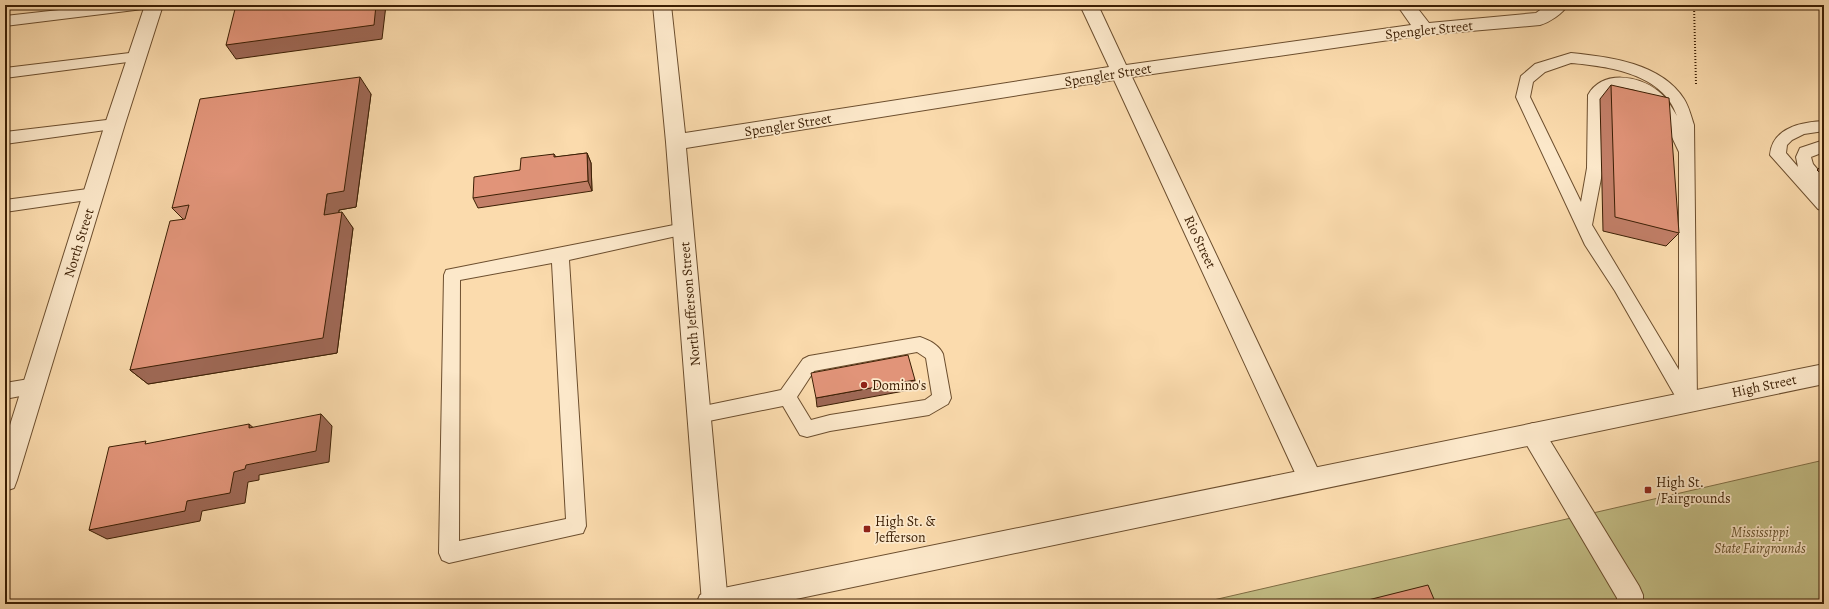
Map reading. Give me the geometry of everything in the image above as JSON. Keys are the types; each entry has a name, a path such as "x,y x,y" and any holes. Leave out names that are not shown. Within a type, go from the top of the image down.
{"street":[{"name":"North Street","path":"5,480 95,194 115,124 154,5"},
{"name":"North Jefferson Street","path":"662,5 684,229 713,604"},
{"name":"Rio Street","path":"1089,5 1311,480"},
{"path":"1406,5 1424,29"},
{"name":"Spengler Street","path":"676,142 1121,72 1424,29 1540,19 1559,5"},
{"name":"High Street","path":"713,604 1824,374"},
{"path":"1533,434 1630,595 1630,604"}],"lane":[{"path":"5,21 71,9 143,5"},
{"path":"5,73 138,57"},
{"path":"1571,58 1603,61 1637,70 1660,84 1677,100 1687,125 1696,400 1591,240 1523,97 1526,80 1540,68 1571,58"},
{"path":"1584,225 1595,168 1595,95 1602,88 1612,83 1624,82 1639,87 1650,93 1661,102 1687,151"},
{"path":"5,138 115,124"},
{"path":"1824,126 1814,126 1797,131 1782,140 1777,148 1778,155 1824,205"},
{"path":"1824,146 1805,152 1802,157 1803,164 1824,186"},
{"path":"5,206 95,194"},
{"path":"560,254 576,526 449,553 452,275 560,254 620,244 684,229"},
{"path":"699,415 787,397 809,364 920,344 934,354 942,398 929,407 807,428 787,397"},
{"path":"5,391 35,386"}],"green space":[{"name":"Mississippi State Fairgrounds","path":"1824,460 1824,604 1196,604"}],"building":[{"path":"236,5 376,5 374,25 226,45"},
{"path":"360,77 344,191 327,194 324,215 342,212 323,338 130,370 170,221 185,219 189,205 172,208 200,99"},
{"path":"1611,85 1669,98 1679,233 1615,217"},
{"path":"587,153 588,181 473,198 474,177 520,170 521,158 554,154 554,157"},
{"name":"Domino's","path":"908,355 915,380 816,398 811,373"},
{"path":"321,414 316,451 246,465 245,469 234,472 230,493 187,501 185,511 89,530 109,447 146,441 145,444 249,424 249,428"},
{"path":"1428,585 1436,604 1352,604"}],"place":[{"name":"Domino's","path":"864,385"},
{"name":"High St. /Fairgrounds","path":"1648,490"},
{"name":"High St. & Jefferson","path":"867,529"}]}
